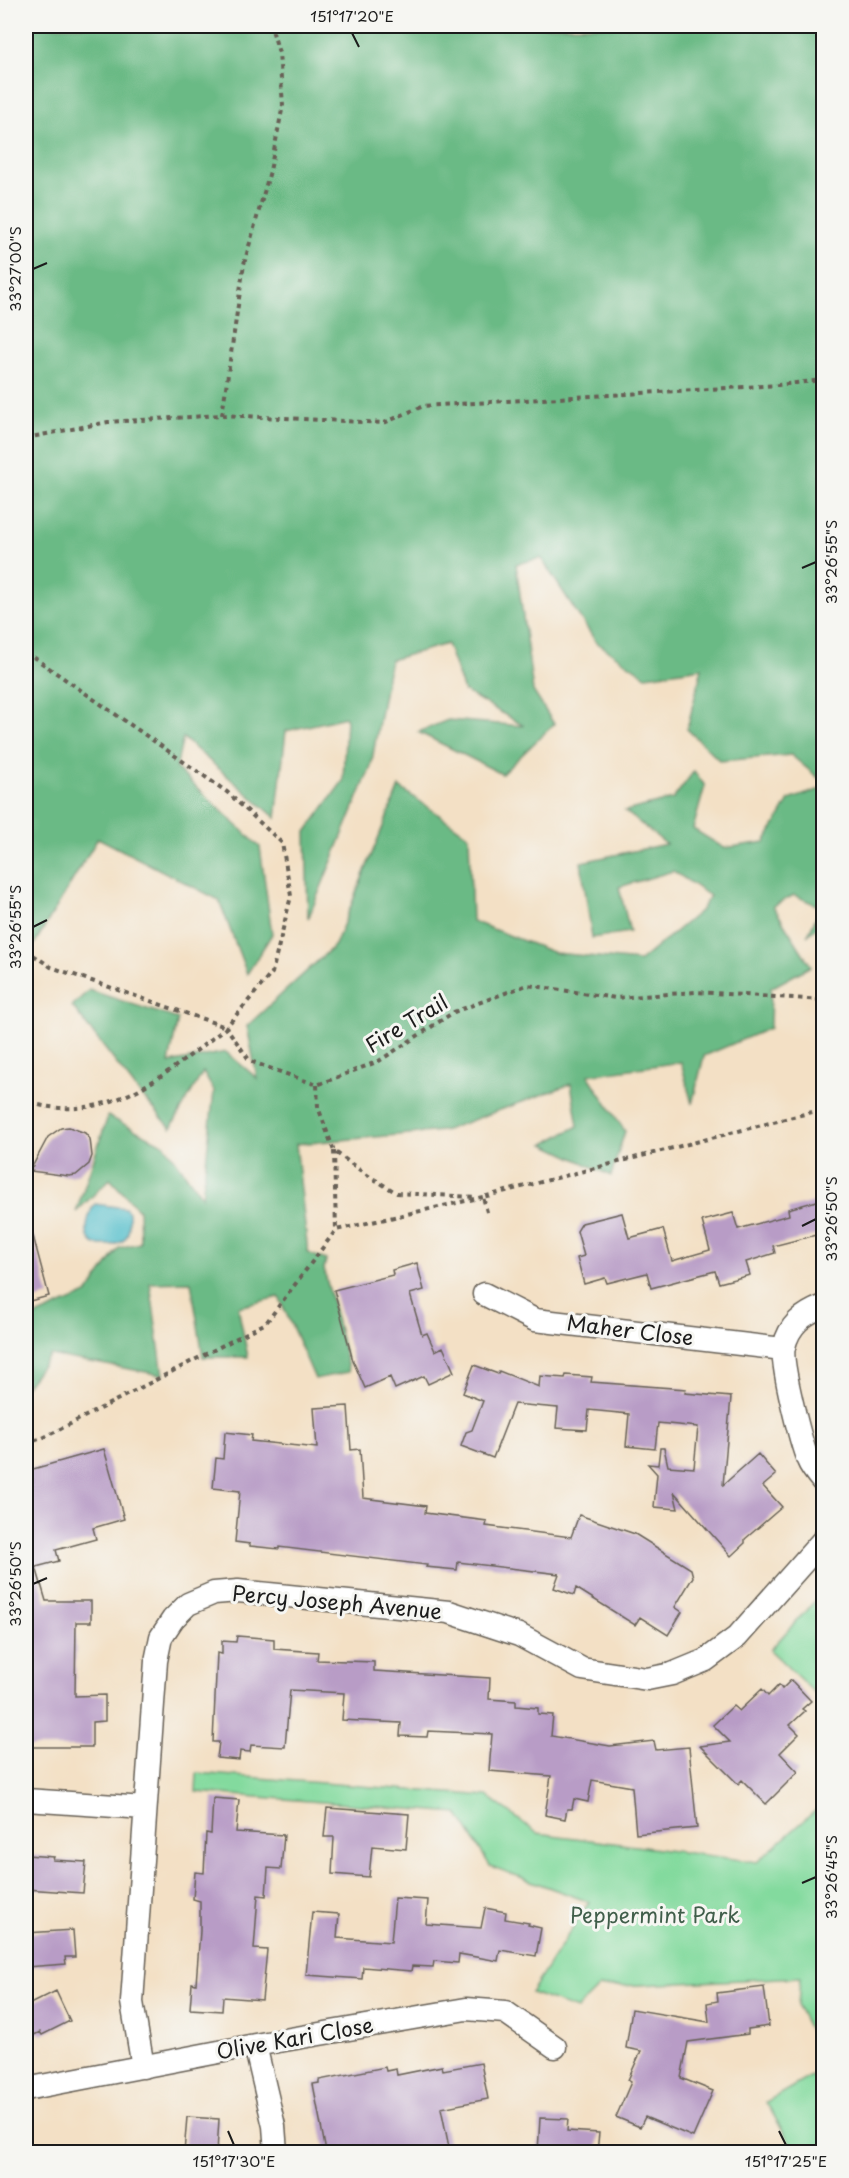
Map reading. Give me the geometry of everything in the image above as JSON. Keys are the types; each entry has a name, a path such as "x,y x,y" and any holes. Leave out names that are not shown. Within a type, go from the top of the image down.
{"street":[{"name":"Maher Close","path":"484,1294 536,1320 783,1349"},
{"path":"824,1306 804,1315 793,1326 783,1349 790,1396 808,1461 824,1483"},
{"name":"Percy Joseph Avenue","path":"143,2067 132,2002 156,1661 161,1638 173,1619 188,1604 214,1593 238,1592 449,1612 519,1635 582,1669 647,1679 672,1674 706,1660 737,1637 824,1539"},
{"path":"26,1800 145,1808"},
{"name":"Olive Kari Close","path":"26,2089 255,2045 466,2009 505,2012 555,2047"},
{"path":"255,2045 274,2126 276,2152"}],"path":[{"path":"222,415 244,264 270,171 283,105 279,53 271,26"},
{"path":"26,438 108,422 222,415 384,423 423,406 778,385 824,380"},
{"path":"26,652 227,792 282,843 291,896 272,973 226,1027 174,1069 114,1102 56,1109 39,1105"},
{"path":"26,950 51,967 226,1027 250,1061 317,1085 318,1107 334,1151 336,1230 266,1323 44,1438 26,1443"},
{"name":"Fire Trail","path":"317,1085 379,1061 454,1012 527,985 616,998 696,992 824,1000"},
{"path":"336,1230 483,1197 824,1108"},
{"path":"334,1151 397,1193 483,1197"},
{"path":"483,1197 487,1212"}],"green space":[{"path":"26,26 823,26 823,782 791,755 720,761 687,729 702,668 646,676 596,642 541,558 516,564 533,691 554,724 502,774 418,732 448,720 524,726 464,691 447,644 390,660 371,766 308,919 306,832 343,781 346,717 286,731 276,818 183,738 176,768 260,847 272,934 247,974 219,900 98,838 32,948 26,947"},
{"path":"694,771 705,786 693,829 724,848 765,842 789,800 823,788 824,921 807,936 821,907 794,895 773,906 811,966 771,988 770,1028 704,1056 692,1104 681,1062 588,1075 625,1131 611,1176 544,1144 578,1126 571,1084 443,1131 296,1144 308,1253 326,1260 324,1269 349,1372 315,1379 279,1297 238,1307 248,1357 203,1357 191,1282 150,1283 163,1375 50,1355 26,1386 26,1320 87,1294 119,1248 140,1243 139,1210 110,1179 76,1212 108,1116 165,1145 202,1197 214,1091 203,1072 171,1128 136,1089 72,1006 89,990 178,1019 169,1063 226,1052 257,1078 247,1026 335,945 399,787 469,836 472,921 555,953 640,961 700,911 710,896 673,871 619,887 630,932 592,938 581,862 666,844 625,811 673,799"},
{"path":"823,1592 823,1701 770,1650"},
{"name":"Peppermint Park","path":"197,1773 487,1796 537,1833 757,1862 823,1804 823,2058 798,2007 800,1977 599,1987 577,2009 531,1993 589,1902 490,1866 458,1813 196,1792"},
{"path":"823,2069 823,2152 795,2152 766,2102"}],"water":[{"path":"95,1204 125,1208 129,1212 129,1231 120,1243 96,1244 88,1237 88,1222"}],"building":[{"path":"69,1127 85,1133 90,1139 92,1156 89,1164 76,1175 69,1176 30,1171 48,1137 61,1128"},
{"path":"824,1199 824,1233 773,1246 775,1253 746,1262 750,1275 719,1283 715,1271 651,1288 647,1273 607,1283 605,1278 584,1284 577,1258 584,1256 577,1231 582,1223 622,1213 629,1238 663,1229 672,1261 710,1250 702,1221 733,1213 738,1229 789,1215 788,1209"},
{"path":"26,1232 32,1232 49,1296 26,1302"},
{"path":"417,1263 424,1290 410,1294 422,1335 427,1333 435,1351 443,1347 454,1372 428,1384 424,1376 395,1389 390,1377 365,1388 353,1361 334,1290 393,1275 392,1270"},
{"path":"474,1365 498,1374 499,1371 539,1387 540,1376 565,1378 566,1375 592,1377 591,1382 686,1389 685,1393 731,1397 723,1485 758,1454 776,1475 763,1486 782,1507 745,1539 745,1543 731,1556 674,1492 678,1509 654,1507 657,1474 648,1464 658,1465 660,1448 664,1448 668,1466 694,1468 698,1427 658,1423 655,1449 626,1446 629,1414 589,1410 587,1430 556,1428 558,1408 514,1404 493,1458 461,1446 466,1432 472,1430 483,1401 463,1393"},
{"path":"348,1406 351,1450 360,1449 363,1498 426,1506 425,1513 487,1521 486,1526 571,1537 579,1515 635,1534 691,1569 693,1577 675,1607 682,1612 668,1635 640,1617 635,1625 576,1588 574,1595 554,1588 559,1574 458,1562 457,1570 426,1567 427,1565 279,1547 279,1549 250,1546 250,1544 235,1542 240,1491 213,1488 216,1458 223,1459 225,1432 252,1435 251,1441 317,1448 314,1408"},
{"path":"104,1449 124,1519 93,1528 96,1539 56,1550 59,1561 36,1567 46,1601 91,1601 91,1622 76,1622 75,1696 105,1695 105,1721 92,1722 92,1747 26,1747 26,1471"},
{"path":"237,1636 274,1639 274,1649 318,1652 317,1660 374,1662 374,1671 490,1678 489,1699 516,1701 516,1706 538,1708 538,1714 553,1715 551,1736 610,1746 654,1741 656,1750 689,1747 697,1828 636,1834 632,1787 592,1780 588,1802 574,1799 572,1809 567,1809 565,1819 545,1815 551,1776 489,1771 492,1734 428,1731 427,1737 400,1736 401,1723 342,1720 344,1693 290,1690 285,1747 251,1745 250,1752 240,1751 239,1760 217,1758 219,1742 213,1742 217,1653 222,1654 222,1641 236,1642"},
{"path":"791,1680 811,1701 802,1709 805,1711 790,1725 799,1734 780,1753 798,1772 766,1804 742,1780 738,1784 700,1746 730,1742 713,1725 733,1706 739,1711 762,1689 768,1696 779,1685 782,1689"},
{"path":"213,1798 239,1800 236,1832 284,1835 281,1869 268,1868 266,1896 258,1895 254,1949 267,1950 262,2000 223,1997 222,2011 190,2009 192,1983 196,1984 200,1931 200,1901 193,1899 195,1872 204,1873 206,1833 211,1834"},
{"path":"327,1808 409,1814 406,1849 372,1846 369,1877 332,1874 334,1837 324,1837"},
{"path":"26,1855 54,1857 53,1860 86,1862 83,1893 26,1889"},
{"path":"395,1898 428,1900 426,1924 481,1928 485,1908 506,1912 505,1919 529,1923 528,1925 541,1928 536,1956 500,1950 498,1961 459,1954 458,1963 434,1961 433,1967 412,1966 411,1971 363,1967 362,1979 306,1975 312,1912 339,1914 337,1938 391,1942"},
{"path":"73,1930 75,1957 65,1957 66,1964 26,1967 26,1933"},
{"path":"764,1987 769,2026 748,2029 748,2034 688,2042 681,2078 713,2091 693,2137 645,2117 640,2127 616,2117 631,2082 628,2080 641,2051 626,2048 632,2009 709,2022 707,2003 718,2001 717,1993"},
{"path":"56,1991 70,2021 42,2035 40,2032 26,2039 26,2006"},
{"path":"481,2063 488,2099 441,2108 450,2152 326,2152 313,2084 319,2083 319,2080 385,2067 386,2071 396,2069 397,2075 442,2066 443,2070"},
{"path":"187,2117 219,2119 217,2152 184,2152"},
{"path":"540,2118 568,2119 567,2131 599,2133 597,2152 538,2152"}]}
